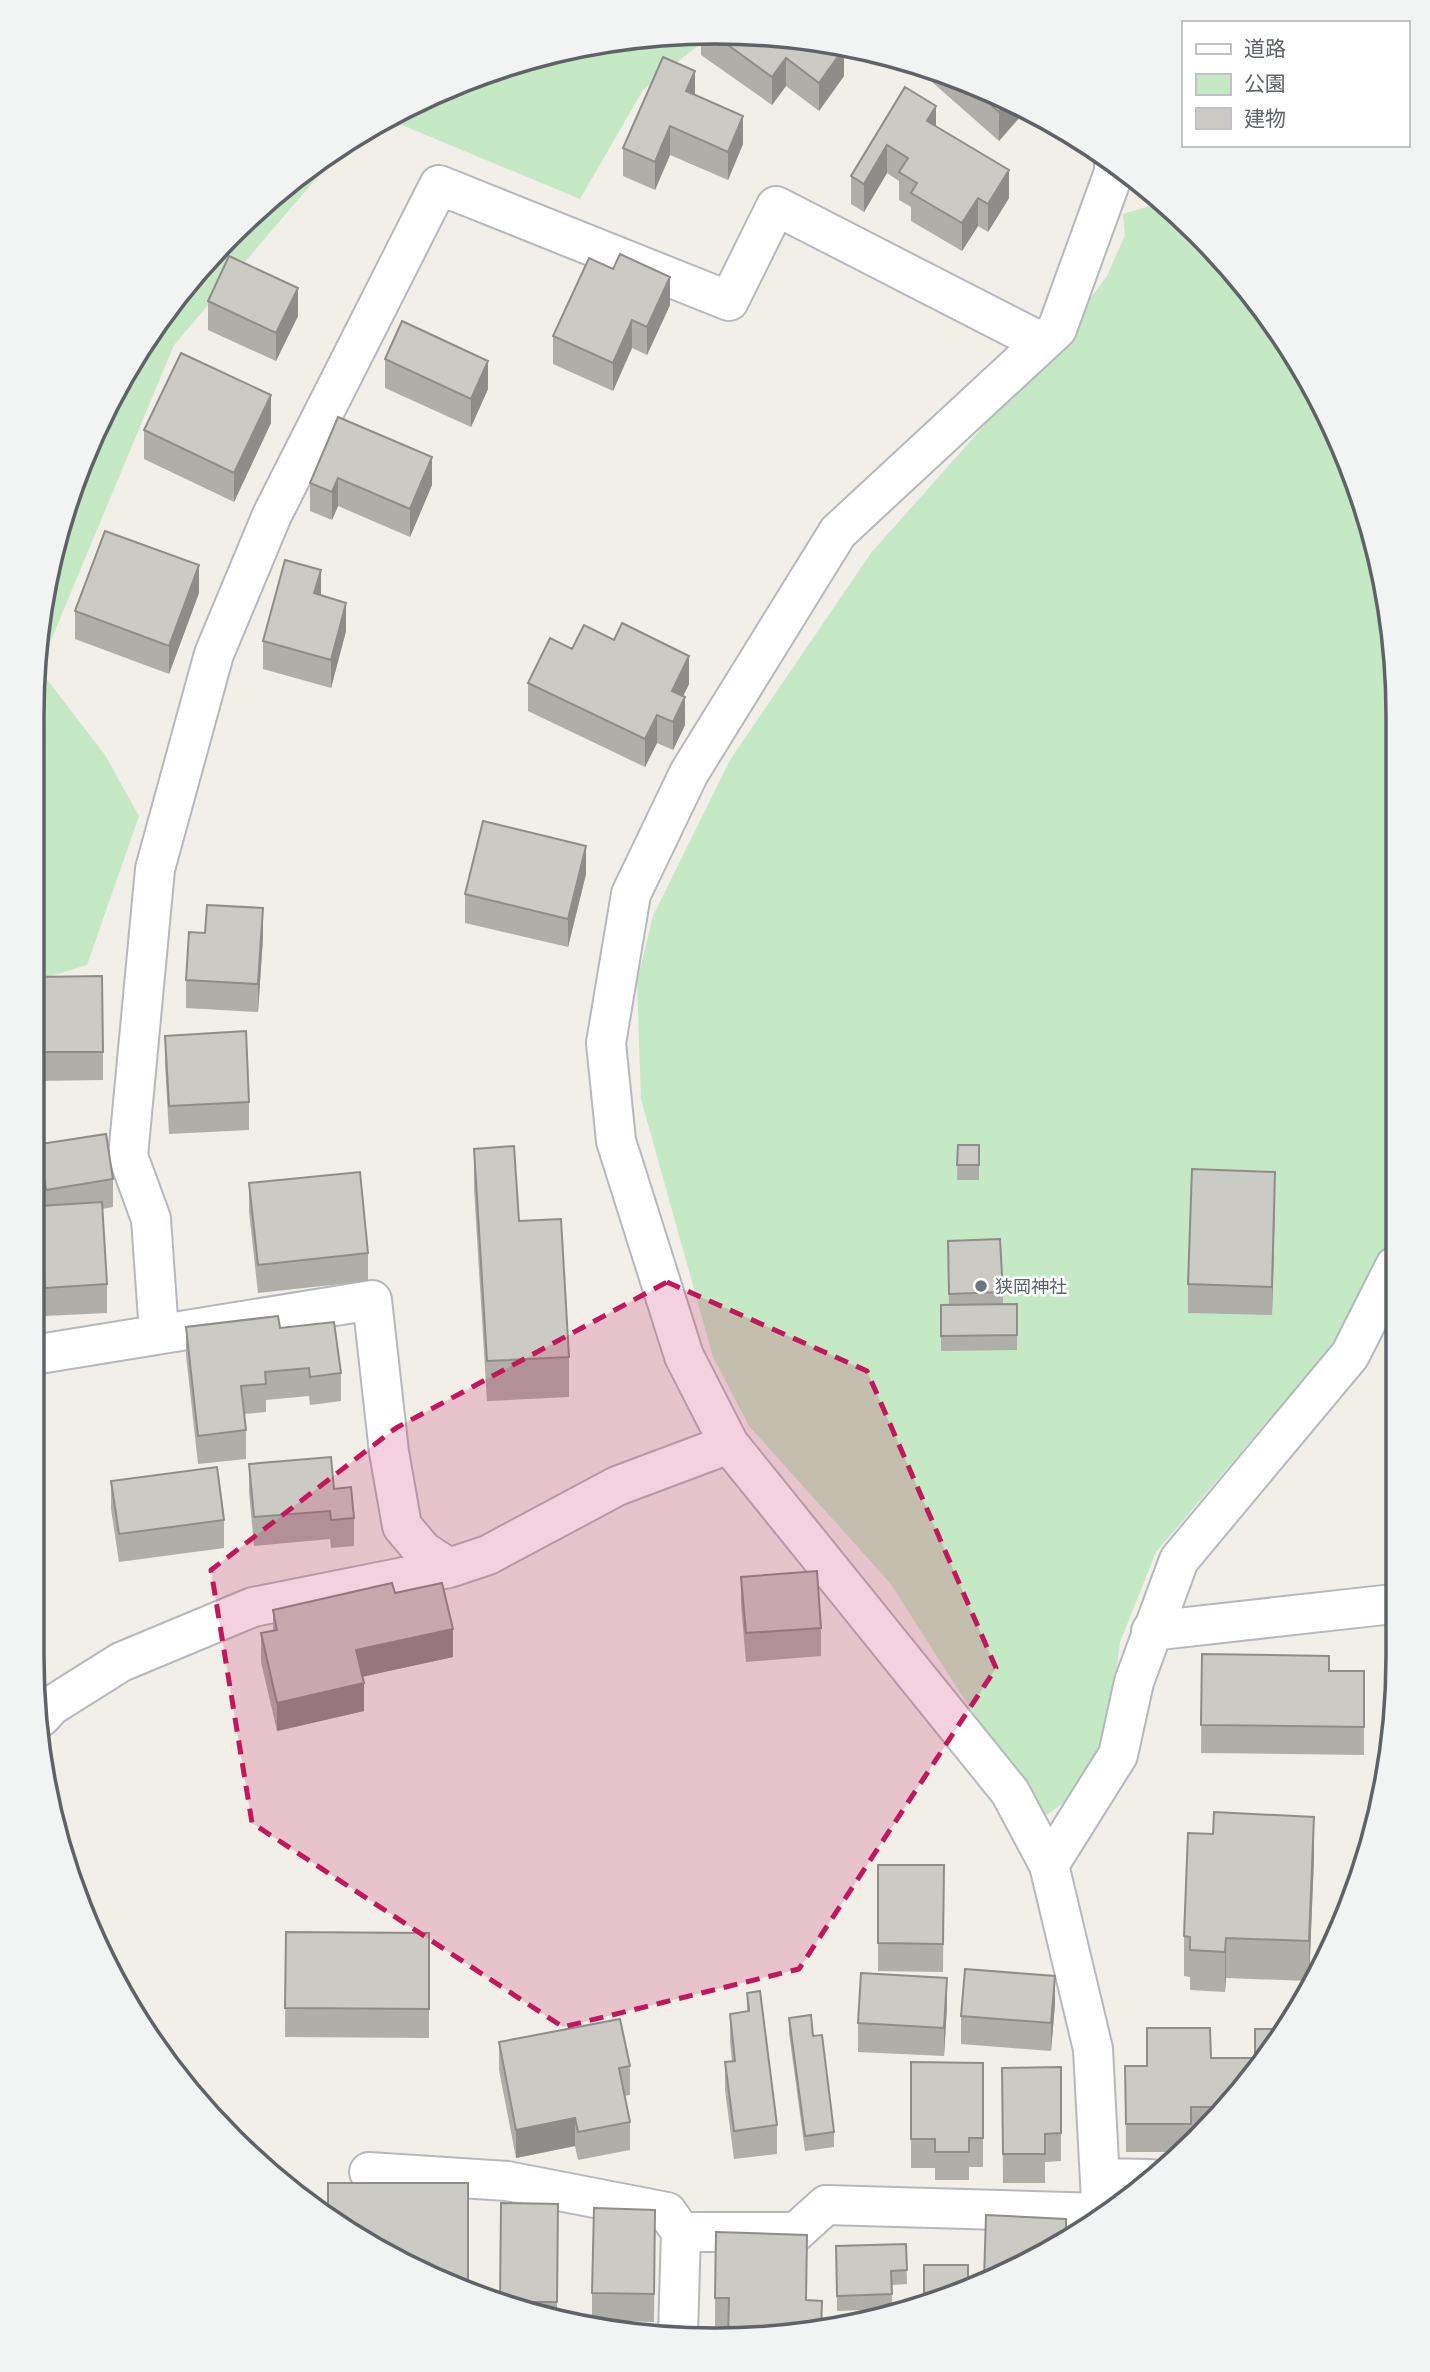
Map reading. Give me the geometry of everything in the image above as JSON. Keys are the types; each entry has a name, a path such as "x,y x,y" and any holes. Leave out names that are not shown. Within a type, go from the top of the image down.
{"street":[{"path":"681,2232 796,2232 826,2205 1101,2204 1093,2049 1049,1866 1010,1791 729,1444 684,1356 616,1141 606,1043 631,894 689,773 838,531 1057,329 1120,179"},
{"path":"159,1333 151,1219 128,1156 155,869 219,641 272,515 439,186 729,300 776,206 1041,342"},
{"path":"1049,1866 1118,1755 1134,1682 1179,1560 1350,1355 1386,1284"},
{"path":"44,1353 372,1300 388,1452 402,1526 422,1551 449,1568"},
{"path":"45,1703 121,1661 253,1607 449,1568 488,1555 617,1486 729,1444"},
{"path":"1151,1631 1386,1605"},
{"path":"369,2172 507,2181 667,2211 681,2232 678,2327"}],"highlighted area":[{"path":"667,1282 867,1371 996,1668 799,1969 563,2027 252,1823 211,1570 396,1428"}],"green space":[{"path":"699,44 643,90 580,199 398,124 458,95 541,67 627,49"},
{"path":"323,170 174,345 47,650 57,584 79,499 113,418 134,379 182,306 210,272 272,210"},
{"path":"1152,205 1190,240 1248,306 1296,379 1317,418 1351,499 1363,541 1381,627 1385,671 1386,1244 1334,1343 1156,1552 1120,1642 1108,1737 1075,1795 1041,1819 890,1583 749,1426 713,1357 641,1099 637,981 653,916 730,760 871,553 1054,347 1107,276 1125,235 1123,214"},
{"path":"45,677 105,755 139,816 87,965 44,978"}],"building":[{"path":"727,44 803,49 839,56 819,83 786,58 772,77"},
{"path":"663,57 695,71 686,91 743,116 728,152 670,126 655,162 623,148"},
{"path":"905,87 936,106 927,121 1009,170 988,204 978,198 962,223 911,193 917,183 899,172 908,158 887,145 864,184 851,176"},
{"path":"988,102 1002,108 999,112"},
{"path":"620,254 670,277 647,327 632,320 613,363 553,336 589,258 613,269"},
{"path":"229,256 298,288 276,333 208,301"},
{"path":"402,321 488,361 471,399 385,359"},
{"path":"181,353 271,395 234,473 144,430"},
{"path":"338,417 432,457 410,509 338,478 332,492 310,483"},
{"path":"105,531 199,565 169,646 75,611"},
{"path":"285,560 321,570 314,593 346,603 331,660 263,641"},
{"path":"622,623 689,656 672,691 685,697 673,722 657,715 645,739 528,683 550,638 572,649 584,625 614,640"},
{"path":"483,821 586,846 568,919 465,894"},
{"path":"207,905 263,908 258,984 186,980 189,932 205,933"},
{"path":"102,976 103,1052 44,1052 44,977"},
{"path":"246,1031 249,1102 169,1106 165,1036"},
{"path":"106,1134 113,1179 46,1190 44,1143"},
{"path":"958,1145 979,1145 979,1165 957,1165"},
{"path":"514,1146 519,1221 561,1219 569,1357 487,1361 474,1149"},
{"path":"1192,1169 1275,1172 1272,1287 1188,1284"},
{"path":"360,1172 368,1253 258,1265 249,1183"},
{"path":"102,1202 107,1284 45,1288 44,1206"},
{"path":"1000,1239 1003,1292 949,1294 948,1241"},
{"path":"1017,1304 1017,1335 941,1336 941,1305"},
{"path":"278,1316 280,1328 334,1322 341,1373 310,1377 309,1368 265,1372 266,1384 241,1386 246,1430 198,1436 186,1327"},
{"path":"331,1457 334,1489 351,1487 354,1518 331,1520 330,1511 254,1517 249,1464"},
{"path":"217,1467 224,1520 119,1534 111,1481"},
{"path":"817,1571 821,1628 746,1633 741,1577"},
{"path":"392,1583 395,1593 442,1583 453,1629 356,1650 364,1683 277,1703 261,1633 277,1630 273,1610"},
{"path":"1202,1654 1329,1656 1329,1671 1364,1671 1364,1727 1201,1725"},
{"path":"1214,1812 1314,1817 1309,1941 1226,1938 1225,1952 1190,1950 1190,1937 1184,1936 1188,1833 1213,1834"},
{"path":"878,1865 944,1865 943,1944 878,1943"},
{"path":"286,1932 429,1933 429,2009 285,2008"},
{"path":"965,1969 1055,1976 1051,2023 961,2016"},
{"path":"861,1973 947,1978 944,2028 858,2023"},
{"path":"760,1991 777,2125 734,2131 725,2062 735,2061 730,2014 749,2011 747,1993"},
{"path":"811,2015 813,2036 822,2035 834,2132 805,2136 789,2018"},
{"path":"620,2019 630,2066 619,2068 630,2122 578,2132 575,2118 516,2130 499,2042"},
{"path":"1147,2028 1210,2028 1211,2058 1254,2058 1213,2107 1191,2107 1191,2124 1126,2124 1125,2066 1147,2066"},
{"path":"1255,2029 1274,2029 1255,2056"},
{"path":"911,2062 983,2063 983,2138 969,2138 969,2152 935,2152 935,2139 911,2139"},
{"path":"1061,2067 1061,2133 1045,2134 1045,2154 1003,2154 1002,2068"},
{"path":"328,2183 468,2183 468,2281 379,2238 328,2205"},
{"path":"501,2203 558,2204 557,2302 530,2302 500,2293"},
{"path":"594,2208 655,2210 654,2294 592,2293"},
{"path":"986,2215 1066,2219 1066,2229 984,2271"},
{"path":"716,2232 807,2235 806,2300 822,2301 821,2320 728,2328 729,2298 715,2298"},
{"path":"906,2244 907,2270 891,2271 892,2294 837,2296 836,2246"},
{"path":"924,2265 968,2265 968,2279 924,2295"}],"place":[{"name":"狭岡神社","path":"981,1286"}]}
